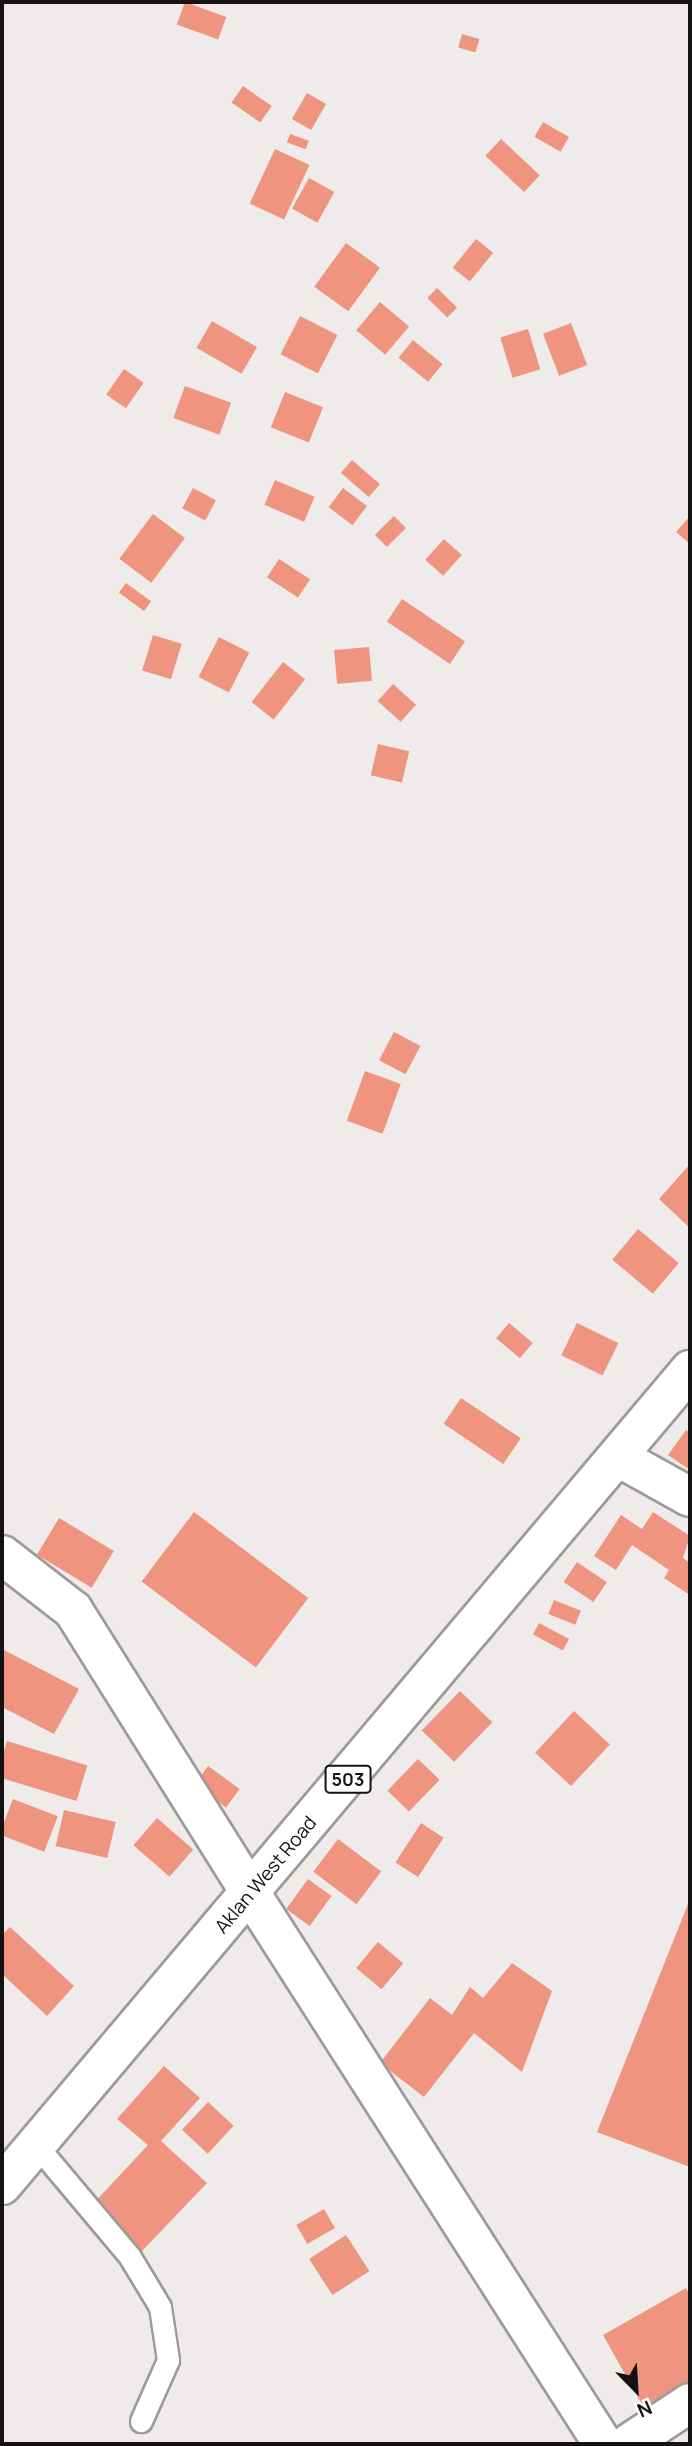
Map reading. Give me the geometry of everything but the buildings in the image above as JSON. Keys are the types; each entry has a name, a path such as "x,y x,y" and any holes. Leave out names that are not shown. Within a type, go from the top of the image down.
{"street":[{"name":"Aklan West Road","path":"2,2185 251,1894 690,1370"},
{"path":"618,1457 690,1497"},
{"path":"2,1555 73,1610 603,2444"},
{"path":"628,2444 690,2403"}],"lane":[{"path":"37,2146 130,2257 160,2306 168,2360 141,2421"}]}
